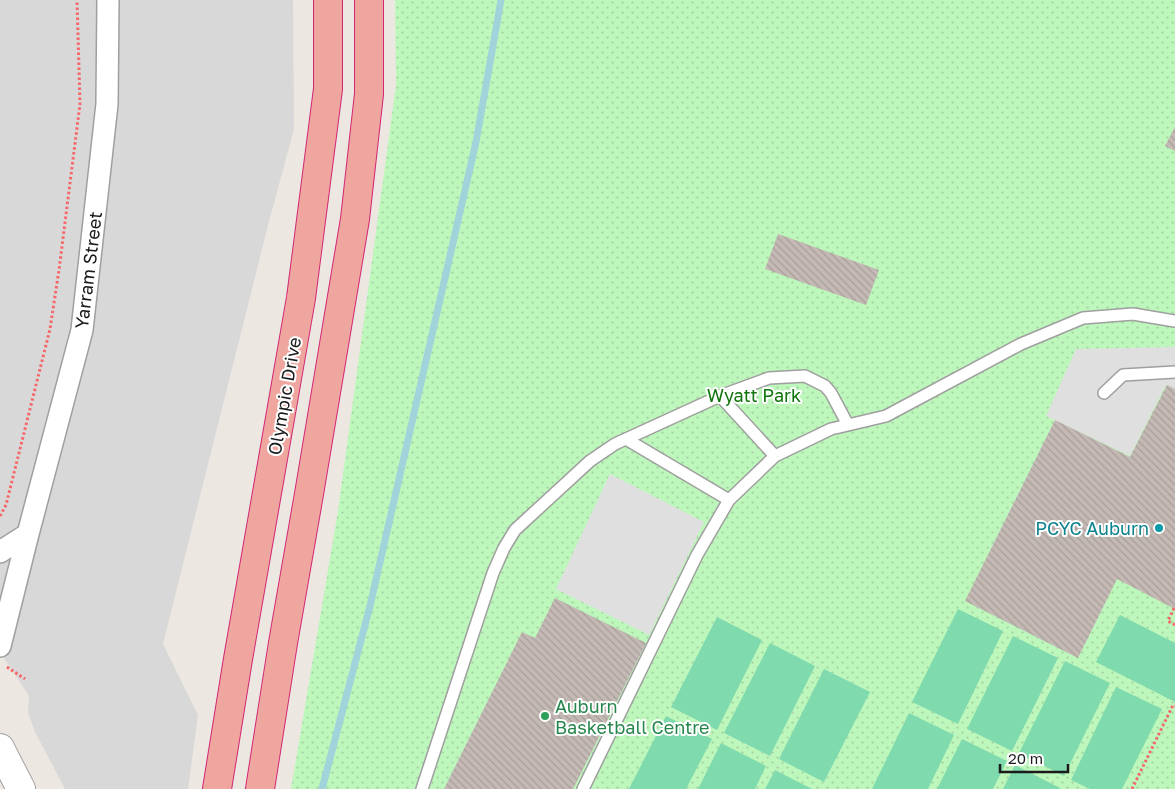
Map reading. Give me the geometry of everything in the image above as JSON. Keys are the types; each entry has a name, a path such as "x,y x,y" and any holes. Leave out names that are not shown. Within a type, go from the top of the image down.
{"highway":[{"name":"Olympic Drive","path":"217,789 301,298 328,89 328,0"},
{"path":"260,789 355,219 369,94 369,0"}],"street":[{"name":"Yarram Street","path":"0,646 82,330 107,104 108,0"},
{"path":"0,552 28,534"},
{"path":"0,748 21,789"}],"lane":[{"path":"583,789 697,555 729,500 775,456 832,429 886,416 1021,344 1083,318 1133,314 1175,321"},
{"path":"1104,393 1123,376 1175,372"},
{"path":"422,789 493,573 504,548 515,530 590,461 615,444 720,396 769,378 805,376 825,386 831,393 848,425"},
{"path":"720,396 775,456"},
{"path":"626,439 729,500"}],"path":[{"name":"Yarram Street","path":"0,516 6,504 50,328 80,104 77,0"},
{"path":"1174,608 1168,621 1175,625"},
{"path":"6,666 25,680"},
{"path":"1132,789 1172,705 1175,706"}],"shaded area":[{"path":"0,0 293,0 294,129 267,229 163,644 198,715 188,789 65,789 35,732 28,712 29,696 0,652"},
{"path":"1175,347 1175,389 1166,385 1130,456 1046,416 1076,349"},
{"path":"610,474 704,522 649,635 556,589"}],"green space":[{"name":"Wyatt Park","path":"395,0 1175,0 1175,789 291,789 338,511 396,85"},
{"path":"958,609 1003,631 958,724 912,702"},
{"path":"1120,615 1175,643 1175,702 1096,662"},
{"path":"717,617 762,640 717,730 671,707"},
{"path":"1013,636 1058,658 1012,751 967,729"},
{"path":"770,643 815,666 770,756 724,733"},
{"path":"1065,661 1110,683 1064,776 1019,753"},
{"path":"824,669 870,692 824,782 779,759"},
{"path":"1116,687 1162,709 1122,789 1090,789 1071,780"},
{"path":"909,713 954,735 928,789 872,789"},
{"path":"666,716 712,739 686,789 629,789"},
{"path":"962,739 1007,761 993,789 937,789"},
{"path":"721,743 766,766 755,789 698,789"},
{"path":"1015,765 1060,788 1003,789"},
{"path":"775,770 812,789 765,789"}],"building":[{"path":"1175,127 1175,151 1165,146"},
{"path":"778,234 879,270 866,305 765,269"},
{"path":"1167,385 1175,389 1175,609 1117,579 1078,658 965,601 1055,420 1130,457"},
{"name":"Auburn Basketball Centre","path":"555,598 646,643 573,789 444,789 522,632 535,638"}],"waterway":[{"path":"322,789 370,606 476,142 501,0"}],"place":[{"name":"PCYC Auburn","path":"1159,528"},
{"name":"Auburn Basketball Centre","path":"545,716"}]}
